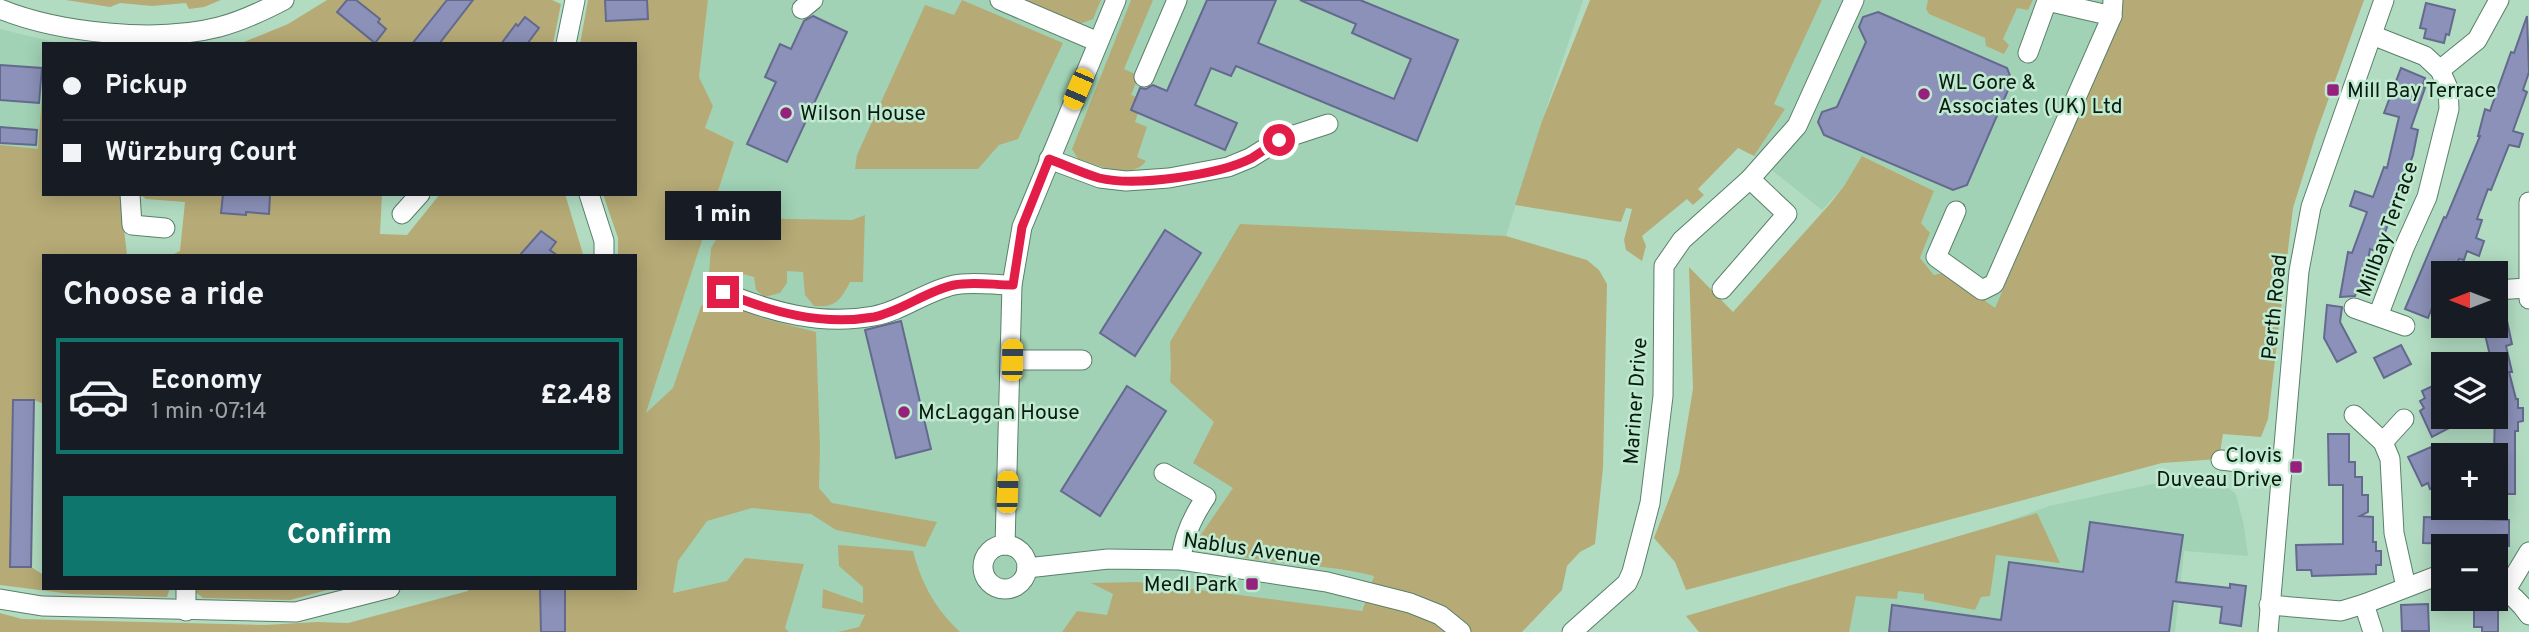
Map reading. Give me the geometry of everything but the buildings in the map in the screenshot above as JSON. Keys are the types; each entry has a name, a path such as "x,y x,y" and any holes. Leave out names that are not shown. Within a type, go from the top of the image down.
{"street":[{"path":"0,9 123,39 217,27 248,18 284,0"},
{"path":"566,42 575,0"},
{"path":"1000,0 1098,42"},
{"path":"1004,545 1013,285 1022,227 1116,0"},
{"path":"1144,77 1177,0"},
{"name":"Mariner Drive","path":"1572,632 1627,583 1650,503 1663,396 1664,266 1682,240 1750,179 1797,126 1854,0"},
{"name":"Perth Road","path":"2268,632 2300,271 2311,208 2384,0"},
{"path":"2372,35 2426,55 2440,69 2477,40 2499,0"},
{"path":"1956,211 1936,257 1982,290 1994,284 2112,8 2047,1 2028,53"},
{"name":"Millbay Terrace","path":"2378,317 2427,197 2437,159 2449,109 2448,88 2440,69"},
{"path":"1049,159 1100,178 1126,181 1169,178 1228,167 1250,158 1279,140 1328,124"},
{"path":"1722,289 1787,214 1750,179"},
{"path":"130,196 132,225 165,228"},
{"path":"402,214 418,196"},
{"path":"590,196 604,240 604,254"},
{"path":"2508,292 2528,294 2529,202"},
{"path":"723,292 775,312 828,320 875,316 906,306 952,285 1013,285"},
{"name":"Millbay Terrace","path":"2354,308 2405,326"},
{"path":"1012,360 1082,360"},
{"path":"2354,415 2383,442 2390,459 2395,534 2406,587"},
{"path":"2383,442 2404,419"},
{"path":"2221,460 2281,467"},
{"path":"1164,473 1206,497 1194,515 1182,547 1181,560"},
{"path":"1004,545 1012,546 1021,552 1027,568 1026,576 1015,587 1001,589 988,581 984,566 985,559 995,548 1004,545"},
{"path":"2508,578 2529,552"},
{"name":"Nablus Avenue","path":"1027,568 1108,559 1181,560 1327,582 1396,599 1440,615 1461,632"},
{"path":"2269,605 2341,611 2431,578"},
{"path":"186,590 186,611"},
{"path":"0,599 42,606 296,612 382,590"},
{"path":"2508,594 2521,604 2529,615"},
{"path":"2364,604 2374,632"}],"shaded area":[{"path":"66,0 221,0 204,7 189,9 186,3 152,6 120,3 110,7"},
{"path":"327,0 552,0 561,4 553,42 244,42 288,24"},
{"path":"588,0 708,0 699,77 713,106 705,128 734,142 646,413 673,388 701,306 712,299 765,319 816,332 819,488 832,503 937,522 925,547 836,530 811,514 752,508 707,521 678,561 673,593 727,581 745,558 804,564 785,628 789,632 0,632 0,613 22,619 265,625 348,623 468,590 637,590 637,254 618,254 618,238 604,196 637,196 637,42 580,42"},
{"path":"708,0 1583,0 1506,236 1353,632 613,632 634,590 637,590 648,514 639,435 734,142 705,128 713,106 699,77"},
{"path":"962,0 1063,43 1018,139 999,145 978,169 855,169 857,155 925,5 954,15"},
{"path":"1015,0 1101,0 1093,19 1077,25"},
{"path":"1131,0 1153,0 1124,69 1139,76 1131,95 1137,97 1131,110 1138,113 1135,122 1147,127 1137,157 1146,161 1140,167 1123,171 1078,159 1072,149"},
{"path":"1590,0 1822,0 1774,104 1785,109 1754,156 1738,148 1698,189 1704,195 1693,205 1687,199 1642,236 1646,246 1642,261 1626,250 1624,240 1632,209 1626,208 1621,222 1515,205 1542,121"},
{"path":"1822,0 1928,0 1926,9 1929,14 1986,38 2002,39 2017,7 2028,10 2033,0 2121,0 2121,16 1995,309 1945,272 1934,275 1920,258 1930,233 1921,223 1934,191 1863,156 1844,186 1822,210 1754,156 1784,110 1773,104"},
{"path":"1928,0 2033,0 2028,10 2017,8 2003,39 2009,45 2004,54 1986,46 1985,38 1929,14 1926,9"},
{"path":"2121,0 2364,0 2316,134 2293,208 2268,419 2261,437 2223,434 2219,459 2162,463 1686,590 1675,562 1654,538 1679,473 1693,389 1689,267 1733,312 1829,205 1862,156 1934,191 1921,223 1930,233 1920,258 1934,275 1945,272 1995,308 2121,16"},
{"path":"0,29 54,42 42,42 42,159 0,156"},
{"path":"42,96 42,196 120,196 127,254 42,254 42,403 34,400 13,400 10,567 31,567 42,574 42,590 169,590 167,597 71,594 0,585 0,145 38,149"},
{"path":"142,196 382,196 380,234 407,235 438,196 566,196 583,254 174,254 180,251 185,202 146,199"},
{"path":"865,215 863,282 850,282 837,302 827,306 814,306 805,295 803,272 787,271 787,283 780,293 764,297 756,290 754,277 739,273 708,286 711,248 729,218 852,220"},
{"path":"1240,224 1506,236 1587,260 1599,270 1607,284 1603,468 1595,544 1580,552 1567,566 1562,590 1522,632 1062,632 1077,611 1107,615 1113,594 1091,583 1138,582 1362,611 1374,576 1199,550 1198,539 1233,488 1193,463 1214,422 1170,382 1170,342"},
{"path":"2194,478 2219,481 2236,494 2248,556 2184,551 2175,632 1706,632 2049,506 2157,483"},
{"path":"2037,513 2060,563 1996,555 1990,596 1981,597 1975,610 1924,600 1924,594 1898,591 1897,599 1856,596 1849,632 1699,632 1686,616"},
{"path":"838,545 913,551 931,595 943,614 960,632 838,632 859,627 865,615 822,608 823,589 863,603 863,587 839,566"},
{"path":"328,590 290,600 203,598 194,591"}],"place":[{"name":"Mill Bay Terrace","path":"2333,90"},
{"name":"WL Gore & Associates (UK) Ltd","path":"1924,94"},
{"name":"Wilson House","path":"786,113"},
{"name":"McLaggan House","path":"904,412"},
{"name":"Clovis Duveau Drive","path":"2296,467"},
{"name":"Medl Park","path":"1252,584"}],"route":[{"path":"723,292 775,312 828,320 875,316 906,306 952,285 1013,285 1022,227 1049,159 1100,178 1126,181 1169,178 1228,167 1250,158 1279,140"}]}
